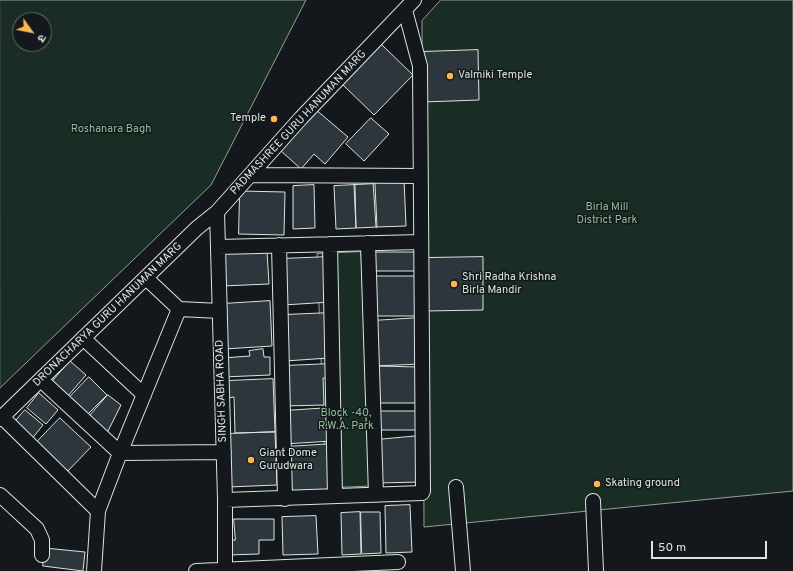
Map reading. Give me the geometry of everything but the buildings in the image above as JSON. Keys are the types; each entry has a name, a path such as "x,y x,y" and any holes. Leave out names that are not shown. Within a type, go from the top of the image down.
{"street":[{"name":"PADMASHREE GURU HANUMAN MARG","path":"217,212 301,118 409,5"},
{"path":"225,500 422,493 424,491 422,244 420,242 420,64 409,5"},
{"path":"251,175 420,176"},
{"name":"SINGH SABHA ROAD","path":"217,212 224,452 225,570"},
{"name":"DRONACHARYA GURU HANUMAN MARG","path":"1,418 197,228 217,212"},
{"path":"218,247 420,242"},
{"path":"368,243 376,495"},
{"path":"330,244 335,496"},
{"path":"279,245 285,498"},
{"path":"146,278 179,310 220,311"},
{"path":"94,571 98,511 120,453 179,310"},
{"path":"84,338 144,395"},
{"path":"41,380 120,453 224,452"},
{"path":"1,418 98,511"},
{"path":"456,488 463,571"},
{"path":"0,495 37,529 42,540 42,555"},
{"path":"592,501 596,571"},
{"path":"196,571 398,562"}],"green space":[{"name":"Roshanara Bagh","path":"0,0 306,0 211,185 0,388"},
{"name":"Birla Mill District Park","path":"441,0 793,0 793,491 424,527 422,21"},
{"name":"Block -40, R.W.A. Park","path":"361,252 370,486 326,488 317,254"}],"place":[{"name":"Valmiki Temple","path":"450,76"},
{"name":"Temple","path":"274,119"},
{"name":"Shri Radha Krishna Birla Mandir","path":"454,284"},
{"name":"Giant Dome Gurudwara","path":"251,460"},
{"name":"Skating ground","path":"597,484"}]}
